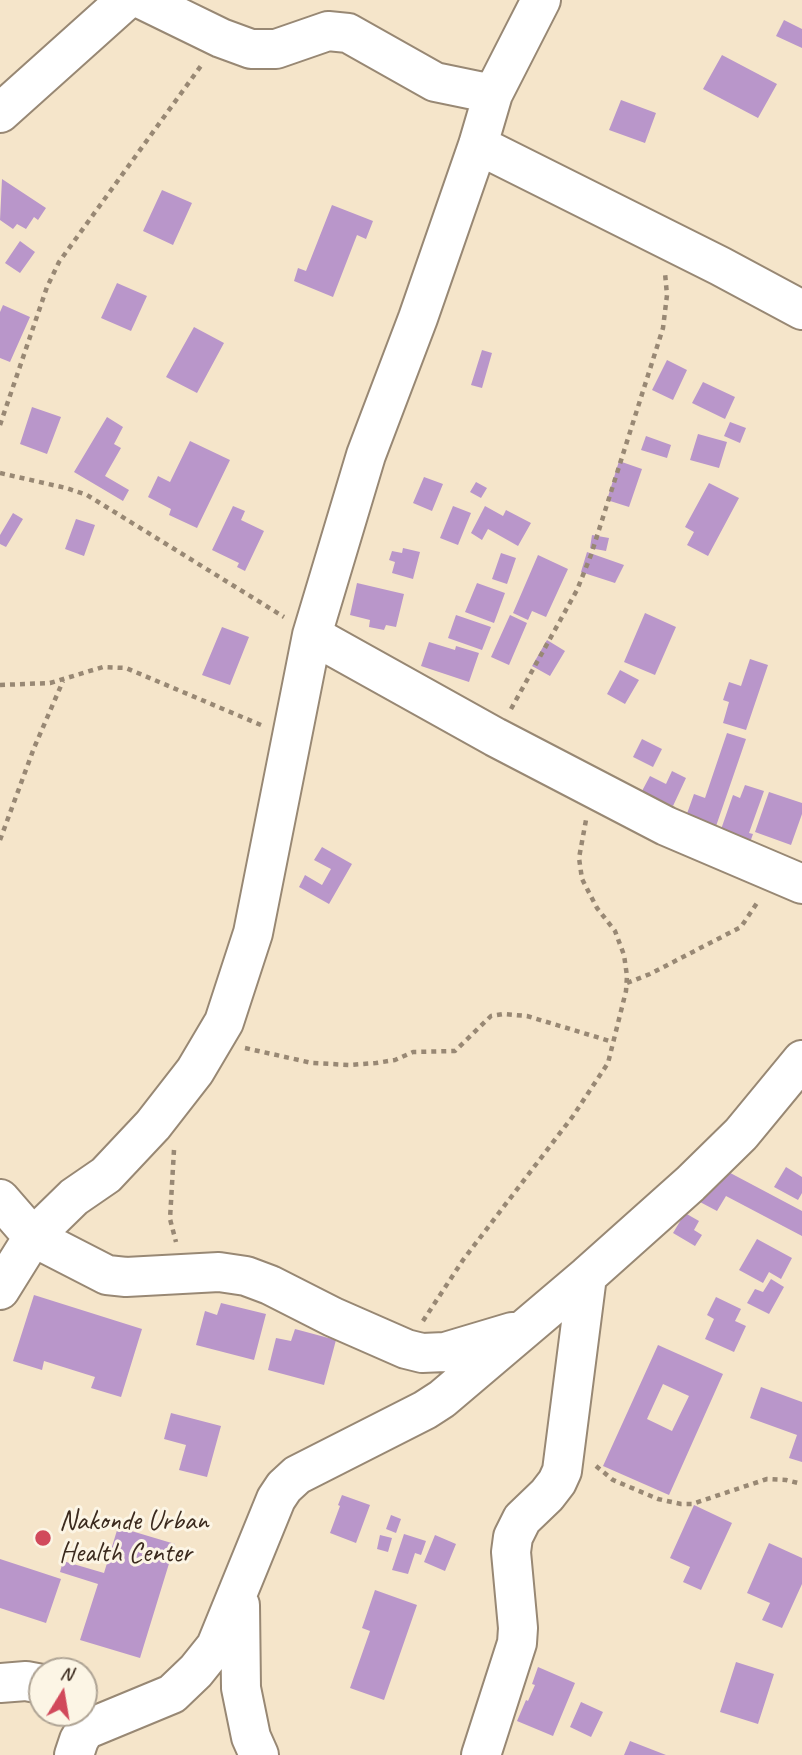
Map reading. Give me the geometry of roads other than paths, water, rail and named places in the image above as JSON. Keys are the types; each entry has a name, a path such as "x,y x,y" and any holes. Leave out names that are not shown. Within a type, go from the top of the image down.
{"street":[{"path":"0,113 126,0"},
{"path":"143,0 221,38 251,49 276,49 328,31 348,33 435,82 493,94"},
{"path":"0,1290 33,1237 74,1197 106,1175 153,1125 195,1071 224,1022 253,933 312,635 366,455 418,318 493,94 541,0"},
{"path":"478,145 660,235 802,310"},
{"path":"312,635 495,737 666,826 788,878"},
{"path":"74,1755 79,1740 100,1709 172,1694 196,1671 216,1646 276,1499 284,1487 297,1475 442,1399 690,1184 741,1134 802,1060"},
{"path":"0,1199 33,1237 107,1275 146,1277 186,1272 219,1272 246,1276 406,1349 422,1353 444,1352 524,1329"},
{"path":"481,1755 517,1643 511,1552 513,1537 522,1519 557,1482 562,1471 587,1276"},
{"path":"239,1589 241,1688 251,1737 260,1755"},
{"path":"0,1683 28,1681"}],"place":[{"name":"Nakonde Urban Health Center","path":"43,1538"}]}
